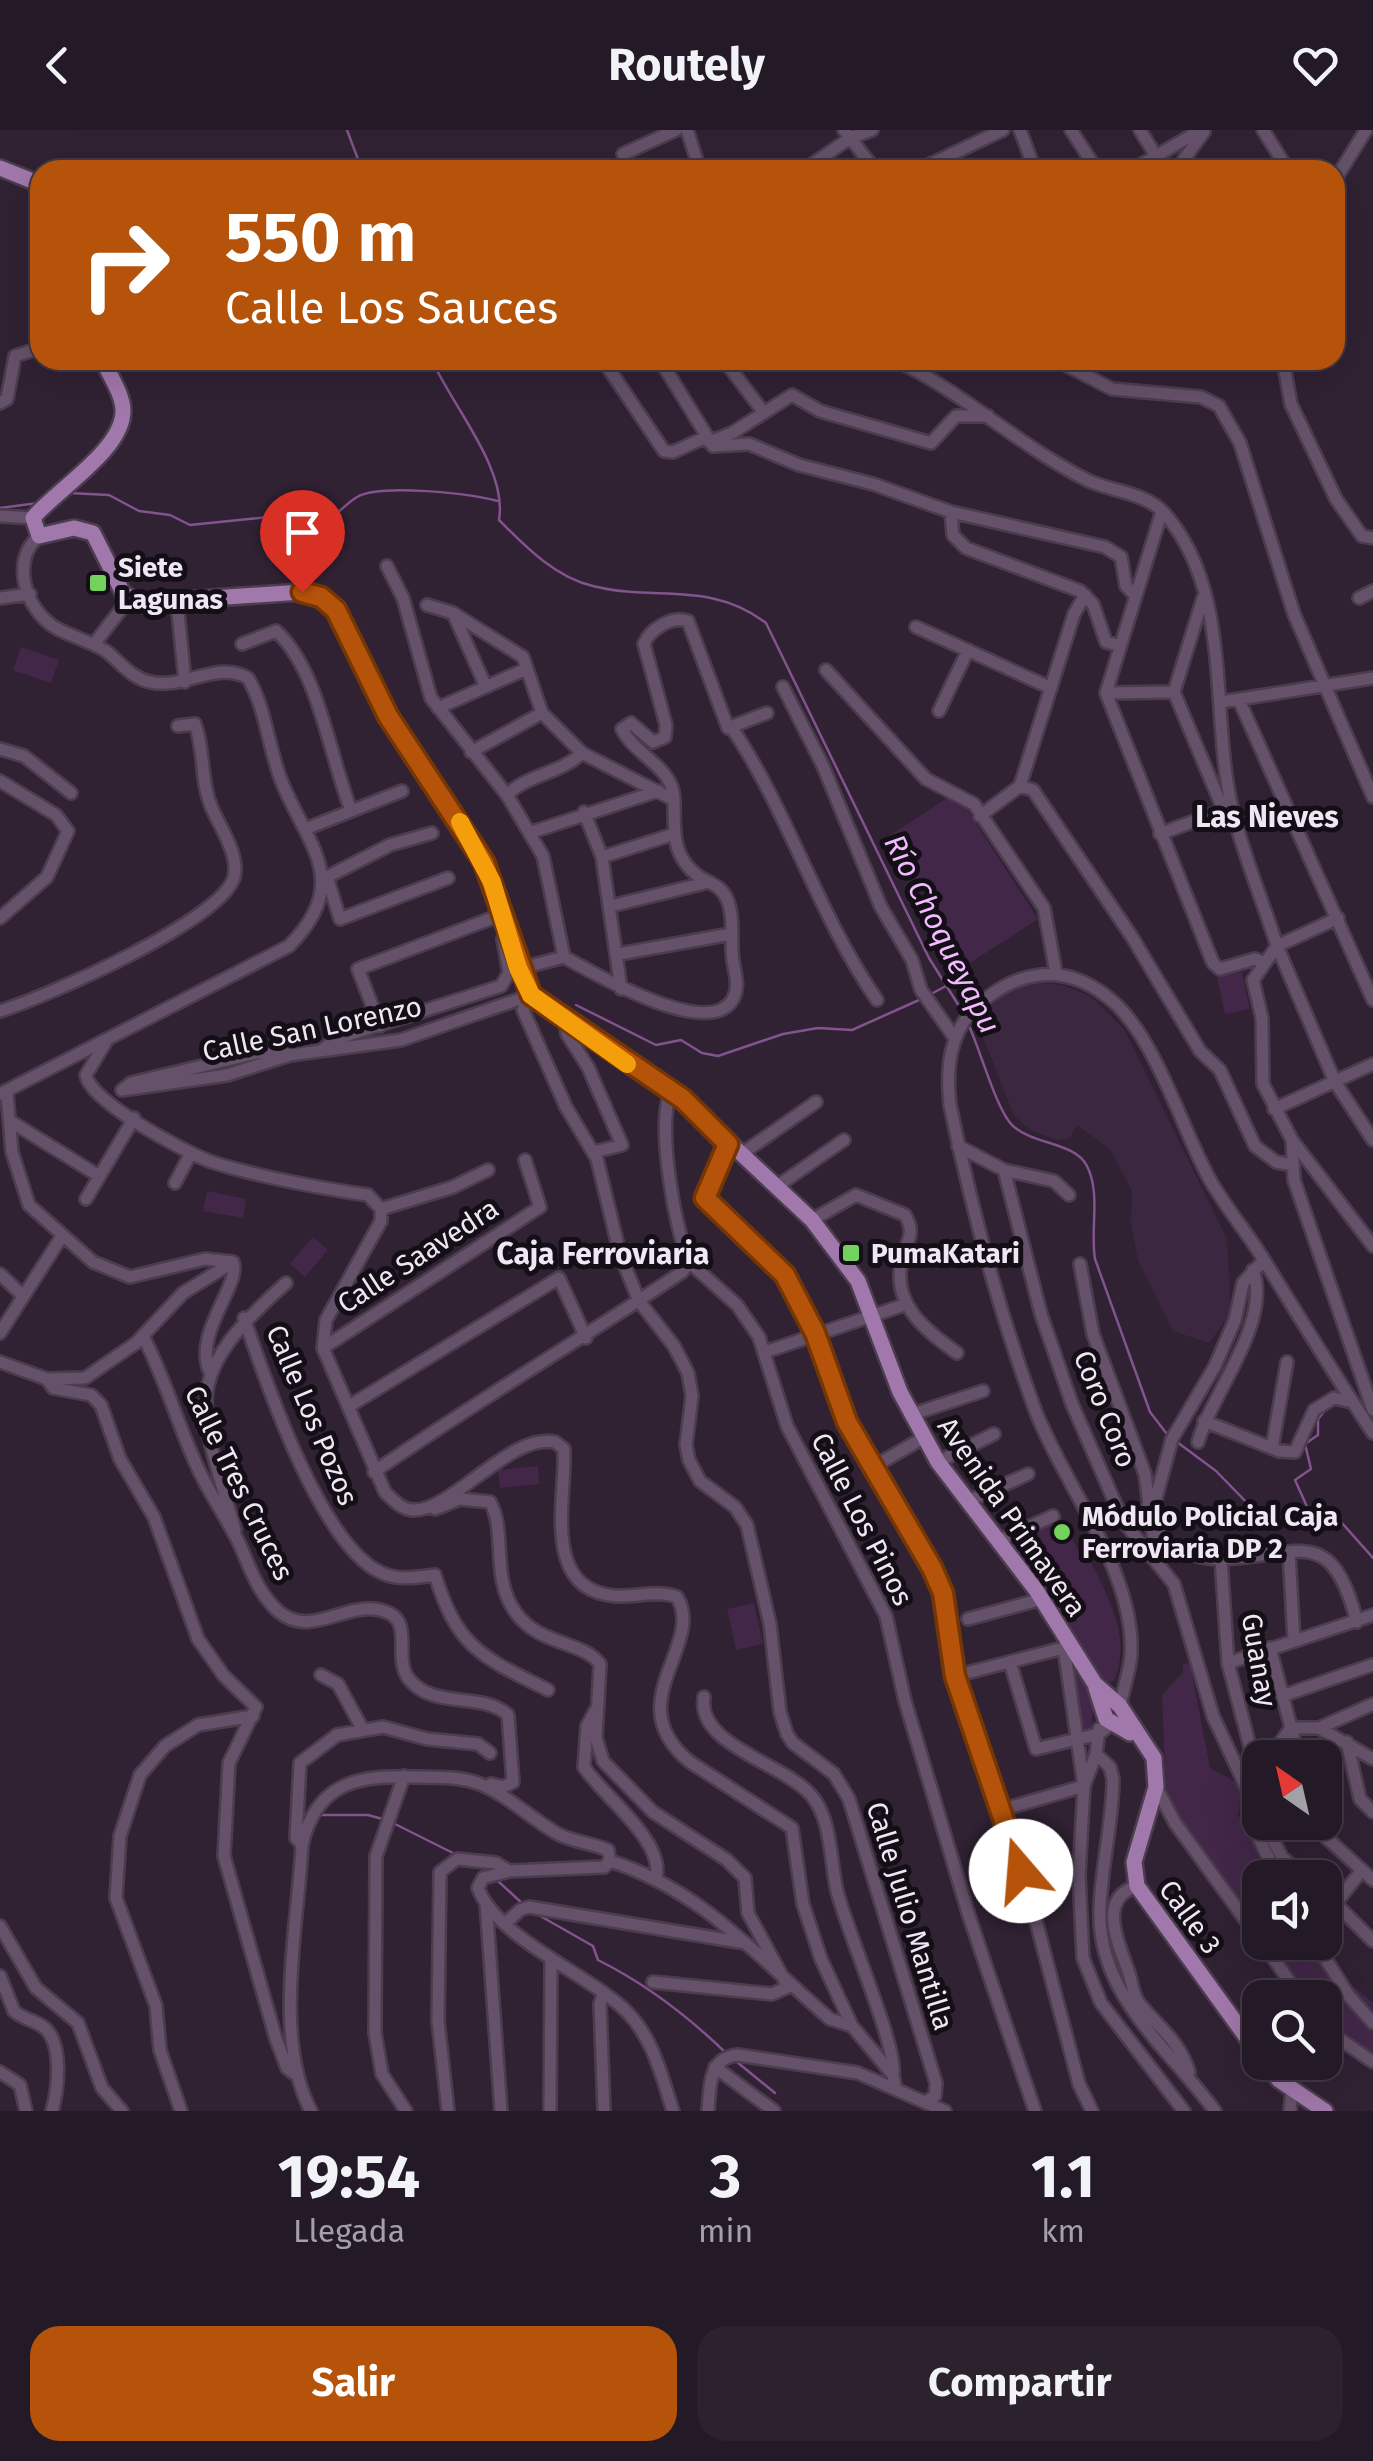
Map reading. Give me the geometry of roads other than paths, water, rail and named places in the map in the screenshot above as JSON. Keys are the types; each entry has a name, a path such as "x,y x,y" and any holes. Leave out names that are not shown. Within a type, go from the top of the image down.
{"main road":[{"path":"0,168 30,180"},
{"path":"106,370 123,408 119,427 106,447 33,518 38,536 74,528 93,532 129,599"},
{"name":"Avenida Primavera","path":"129,599 146,604 302,592 329,603 346,628 388,716 475,846 531,995 671,1092 812,1220 846,1260 874,1313 910,1415 923,1438 966,1502 1042,1599 1067,1646 1115,1712"},
{"path":"1115,1712 1154,1758 1156,1787"},
{"name":"Calle 3","path":"1156,1787 1134,1862 1138,1886 1242,2031"},
{"path":"1281,2080 1325,2111"}],"street":[{"path":"623,154 676,130"},
{"path":"687,130 697,160"},
{"path":"816,160 847,134 872,130"},
{"path":"939,160 1003,130"},
{"path":"1020,130 1030,160"},
{"path":"1071,130 1090,160"},
{"path":"1140,130 1156,156"},
{"path":"1149,160 1203,130"},
{"path":"1184,160 1203,130"},
{"path":"1263,130 1282,160"},
{"path":"1345,164 1366,130"},
{"path":"847,134 867,160"},
{"path":"0,404 8,399 15,356 30,351"},
{"path":"610,370 664,452 706,440 792,395 820,411 930,443 956,416 988,416"},
{"path":"667,370 706,440 722,448 749,444 799,465 898,491 950,512 1114,550 1120,557 1126,586 1134,594"},
{"path":"732,370 764,413"},
{"path":"915,370 952,390 1091,482 1150,501 1162,511 1191,559 1204,596 1220,702 1227,808"},
{"path":"1075,370 1112,389 1201,397 1219,406 1240,443 1294,614 1373,797"},
{"path":"1285,370 1291,404 1336,500 1358,532 1373,538"},
{"path":"1162,511 1106,693 1216,968 1256,959 1264,962"},
{"path":"950,512 953,535 966,548 1085,595 1095,609 1103,637 1118,645"},
{"path":"0,515 33,518"},
{"path":"38,536 25,551 21,566 30,594 56,628 94,644 142,680 185,682 228,670 248,678 256,692 282,781 308,828 340,919 448,878"},
{"path":"386,566 403,598 422,673 438,708 532,832 549,871 564,957"},
{"path":"1359,598 1373,591"},
{"path":"0,598 30,594"},
{"path":"980,816 1020,786 1074,614 1085,595"},
{"path":"1204,596 1174,692 1227,808 1278,946 1335,1082 1373,1140"},
{"path":"94,644 129,599"},
{"path":"177,602 185,682"},
{"path":"427,605 454,613 512,646 523,656 542,713 582,753 640,786 662,790 674,800"},
{"path":"454,613 486,687"},
{"path":"518,968 564,957 621,989 701,1012 718,1012 733,999 737,980 727,899 688,866 671,835 674,800 669,777 638,751 622,729 632,724 653,742 662,740 666,732 644,644 650,634 668,622 688,621 720,718 732,728 759,768 815,891 877,1000"},
{"path":"916,627 1051,688"},
{"path":"242,644 276,631 289,647 319,704 329,751 352,810"},
{"path":"939,712 968,650"},
{"path":"438,708 526,668"},
{"path":"826,670 926,779 974,804 1044,908 1056,974"},
{"path":"1220,702 1324,689 1373,678"},
{"path":"783,687 824,766 881,907 912,960 921,990 957,1033"},
{"path":"1106,693 1174,692"},
{"path":"1239,700 1373,1000"},
{"path":"471,752 542,713"},
{"path":"732,728 767,713"},
{"path":"0,1011 100,971 206,912 230,890 235,861 205,791 199,734 195,724 178,726"},
{"path":"0,749 24,756 71,793"},
{"path":"507,796 524,781 572,762 582,753"},
{"path":"0,781 56,815 68,831 47,876 0,918"},
{"path":"1020,786 1032,790 1132,937 1200,1051 1220,1070 1255,1146 1276,1162 1293,1164"},
{"path":"532,832 584,812 662,790"},
{"path":"308,828 402,792"},
{"path":"1160,834 1227,808"},
{"path":"584,812 602,857 619,954 621,989"},
{"path":"232,1262 205,1259 130,1278 93,1262 28,1205 6,1153 10,1121 3,1094 289,946 314,916 323,879 390,844 432,832"},
{"path":"602,857 671,835"},
{"path":"611,906 709,882"},
{"path":"1338,918 1278,946 1264,962 1252,986 1262,1018 1263,1084 1274,1109 1292,1140 1373,1246"},
{"path":"322,1050 336,1039 380,1026 501,986 509,973 502,939 505,922 358,969 380,1026"},
{"path":"619,954 731,934"},
{"path":"1084,1786 1096,1754 1098,1734 1115,1712 1131,1655 1120,1594 1089,1515 1035,1409 958,1146 947,1082 957,1033 973,1010 1018,978 1056,974 1079,978 1108,996 1127,1016 1210,1180 1373,1433"},
{"name":"Calle San Lorenzo","path":"120,1111 122,1090 227,1075 290,1055 401,1040 531,995"},
{"name":"Calle Julio Mantilla","path":"531,995 523,1010 535,1042 594,1152 610,1199 620,1254 639,1300 674,1346 691,1384 686,1445 693,1470 709,1489 734,1507 747,1525 770,1624 780,1712 788,1734 793,1743 834,1774 850,1799 936,2084 935,2096 926,2102"},
{"path":"565,1021 567,1034 595,1081 622,1145 594,1152"},
{"path":"107,1040 88,1068 86,1082 105,1103 190,1153 217,1163 368,1195 381,1208 381,1221 326,1320 322,1348 351,1405 374,1472 385,1492 402,1506 426,1507 468,1498 490,1502 495,1512 496,1544 507,1598 532,1630 598,1661 598,1750 653,1812 727,1860 744,1878 748,1913 787,1982 785,1991 772,1994 653,1982"},
{"path":"1274,1109 1373,1064"},
{"path":"374,1472 476,1402 586,1338 682,1272 689,1262 664,1113 671,1092"},
{"path":"816,1102 734,1149 705,1198 785,1275 815,1333 847,1422 943,1593 955,1676 1031,1902 1079,2084 1092,2111"},
{"path":"86,1199 134,1118"},
{"path":"10,1121 98,1176"},
{"path":"776,1188 844,1140"},
{"path":"1292,1140 1294,1180 1370,1383 1373,1410"},
{"path":"958,1146 1004,1170 1054,1182 1070,1195"},
{"path":"175,1183 190,1153"},
{"name":"Calle Saavedra","path":"322,1348 540,1207 525,1160"},
{"path":"381,1208 453,1187 488,1170"},
{"name":"Coro Coro","path":"1004,1170 1041,1314 1072,1404 1123,1522 1156,1557 1174,1584 1213,1716 1242,1780"},
{"path":"812,1220 856,1195 905,1215 912,1234 901,1270 904,1305 927,1331 957,1352"},
{"path":"0,1333 62,1236"},
{"path":"1148,1504 1156,1498 1172,1438 1215,1366 1235,1320 1243,1283 1264,1260"},
{"path":"0,1362 47,1378 85,1378 104,1369 143,1336 183,1293 232,1262"},
{"path":"232,1262 234,1276 220,1302 206,1349 210,1372 206,1416 238,1541"},
{"name":"Calle Los Pinos","path":"689,1262 737,1305 765,1352 788,1426 886,1616 904,1700 963,1898 1035,2111"},
{"path":"1080,1264 1093,1334 1142,1462 1156,1557"},
{"path":"1198,1442 1245,1340 1256,1285 1253,1270"},
{"path":"0,1274 22,1295"},
{"path":"351,1405 559,1278 586,1338"},
{"path":"210,1372 218,1352 244,1318 286,1283"},
{"path":"765,1352 904,1305"},
{"name":"Calle Los Pozos","path":"244,1318 338,1537 365,1563 391,1577 435,1575 445,1606 472,1648 548,1690"},
{"name":"Calle Tres Cruces","path":"143,1336 199,1471 258,1586 280,1612 317,1622 357,1609 383,1610 401,1622 400,1660 416,1686 437,1696 496,1706 508,1715 513,1782 502,1787 482,1785"},
{"path":"1272,1448 1287,1362"},
{"path":"47,1378 53,1388 90,1395 101,1405 120,1459 154,1517 191,1626 214,1664 254,1704 253,1716 238,1736 229,1763 224,1856 276,2039 287,2068 295,2074"},
{"path":"910,1415 983,1391"},
{"path":"1204,1422 1272,1448 1295,1452 1314,1410 1334,1398 1352,1402"},
{"path":"938,1462 994,1434"},
{"path":"874,1466 923,1438"},
{"path":"426,1507 523,1447 550,1440 562,1445 560,1531 564,1557 587,1588 603,1595 674,1595 682,1604 682,1626 661,1699 664,1728 676,1751 690,1762 792,1828 803,1904 852,2026 894,2080 946,2111"},
{"path":"966,1502 1028,1474"},
{"path":"998,1542 1053,1516"},
{"path":"1153,1526 1175,1548 1220,1559 1289,1552 1332,1562 1347,1584 1357,1622"},
{"path":"1289,1552 1294,1641"},
{"name":"Guanay","path":"1220,1559 1228,1663 1248,1740"},
{"path":"968,1618 1042,1599"},
{"path":"1228,1663 1373,1615"},
{"path":"955,1676 1067,1646 1084,1786 1079,1924 1090,1983 1184,2111"},
{"path":"1270,1648 1294,1740"},
{"path":"1010,1662 1036,1749 1098,1734"},
{"path":"1285,1695 1372,1665"},
{"path":"321,1675 338,1684 363,1730"},
{"path":"704,1697 702,1710 712,1730 801,1785 820,1808 838,1894 892,2056 894,2080"},
{"path":"1291,1728 1319,1728 1373,1704"},
{"path":"596,1710 587,1726 584,1766 633,1822 656,1863 656,1877"},
{"path":"181,2111 162,2057 156,2006 119,1909 114,1880 117,1850 133,1792 164,1746 198,1724 253,1716"},
{"path":"302,1845 296,1838 300,1763 338,1735 383,1727 427,1740 478,1744 490,1753"},
{"path":"1283,1740 1291,1728"},
{"path":"1319,1728 1373,1760"},
{"path":"1347,1742 1360,1799 1373,1812"},
{"path":"1096,1754 1110,1768 1112,1779 1100,1914 1108,1963 1132,2011 1190,2076 1215,2111"},
{"path":"404,1776 376,1856 375,2032 382,2074 406,2111"},
{"path":"311,2111 295,2074 291,2015 302,1845 310,1820 334,1792 363,1777 454,1778 482,1785 560,1835 606,1848 610,1861"},
{"path":"1001,1810 1084,1786"},
{"path":"1156,1787 1175,1823 1242,1915"},
{"path":"1329,1840 1373,1880"},
{"path":"448,2111 437,1977 440,1872 457,1859 496,1863 509,1871"},
{"path":"610,1861 656,1877 702,1904 830,2019 852,2026"},
{"path":"501,2111 486,1903 479,1883 509,1871 604,1867 610,1861"},
{"path":"1342,1895 1362,1870"},
{"path":"1138,1886 1121,1893 1114,1904 1119,1946 1137,2000 1173,2038 1190,2076"},
{"path":"486,1903 550,1962 628,2013 646,2038 673,2111"},
{"path":"507,1922 529,1907 745,1943"},
{"path":"1342,1909 1373,1941"},
{"path":"0,1926 36,1988 78,2023 102,2088 122,2111"},
{"path":"1326,1960 1349,1996 1373,2023"},
{"path":"550,1962 550,2111"},
{"path":"0,1976 14,2011 41,2025 52,2038 56,2085 52,2111"},
{"path":"603,1994 600,2004 604,2111"},
{"path":"1342,2041 1373,2062"},
{"path":"708,2111 715,2067 729,2056 824,2065 894,2080"},
{"path":"715,2067 774,2111"},
{"path":"0,2072 20,2085 26,2111"},
{"path":"1287,2080 1290,2111"}],"waterway":[{"name":"Río Choqueyapu","path":"347,130 358,160"},
{"name":"Río Choqueyapu","path":"437,370 487,459 500,500 499,520 542,560 566,576 593,586 724,601 766,623 929,958 964,1014"},
{"path":"69,493 109,495 139,511 170,515 190,525 316,512 327,522 357,497 385,491 448,493 498,501"},
{"path":"0,508 38,503"},
{"path":"931,994 946,986"},
{"path":"576,1005 656,1045 681,1040 702,1053 718,1056 783,1034 818,1028 852,1030 919,1000"},
{"name":"Río Choqueyapu","path":"969,1026 1007,1119 1022,1132 1073,1152 1087,1166 1093,1188 1095,1259 1150,1412 1170,1438"},
{"path":"1309,1511 1295,1480 1311,1469 1305,1444 1318,1435 1318,1419 1328,1407"},
{"name":"Río Choqueyapu","path":"1177,1442 1216,1471 1256,1512 1279,1517 1323,1511 1342,1523 1373,1558"},
{"path":"319,1815 368,1815 386,1820"},
{"path":"393,1823 457,1855"},
{"path":"498,1881 525,1906"},
{"path":"535,1913 593,1946 598,1960 666,2002 727,2054"},
{"path":"737,2062 775,2093"}],"place":[{"name":"Siete Lagunas","path":"98,583"},
{"name":"PumaKatari","path":"851,1253"},
{"name":"Módulo Policial Caja Ferroviaria DP 2","path":"1062,1532"}],"district":[{"name":"Las Nieves","path":"1267,817"},
{"name":"Caja Ferroviaria","path":"603,1254"}]}
